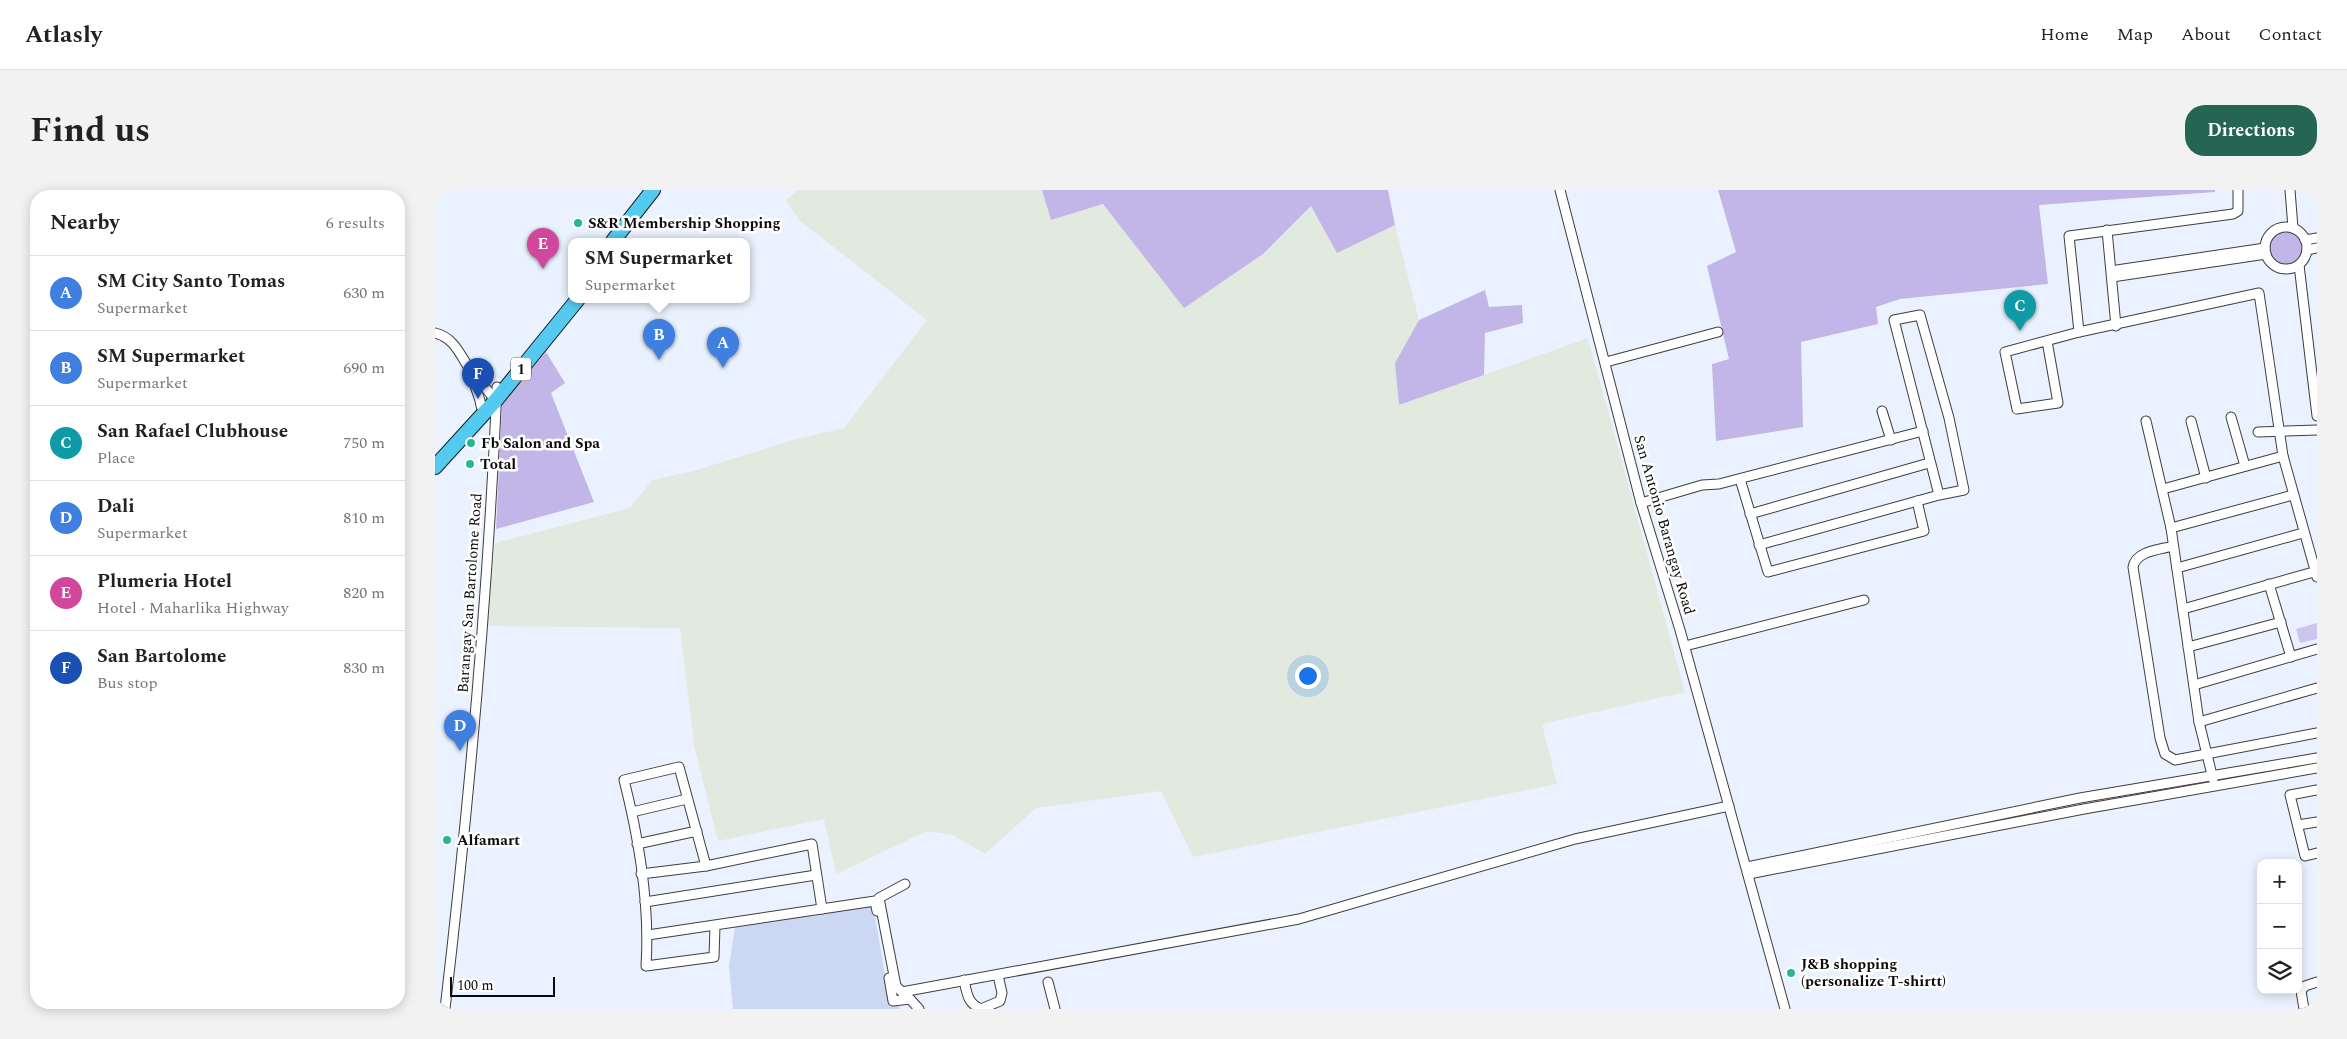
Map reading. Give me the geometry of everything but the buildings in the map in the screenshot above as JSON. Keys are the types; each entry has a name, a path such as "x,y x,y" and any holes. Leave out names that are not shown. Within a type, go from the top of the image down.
{"highway":[{"path":"615,238 653,190"},
{"path":"625,238 663,190"},
{"name":"1","path":"435,468 461,437 568,296"},
{"name":"1","path":"491,397 574,303"}],"street":[{"name":"San Antonio Barangay Road","path":"1560,190 1641,503 1685,646 1785,1009"},
{"path":"2079,332 2069,236 2233,214 2238,211 2239,207 2238,190"},
{"path":"2290,190 2293,228"},
{"path":"2299,265 2286,270 2273,266 2265,251 2266,241 2274,231 2286,227 2293,228 2305,240 2307,250 2299,265 2317,416"},
{"path":"2107,230 2116,326"},
{"path":"2305,240 2317,238"},
{"path":"2307,250 2317,248"},
{"path":"2111,274 2265,251"},
{"path":"2047,341 2058,402 2017,409 2005,352 2079,332 2116,326 2259,293 2281,432 2283,456 2303,533 2317,573 2269,584 2183,609"},
{"path":"1759,545 1939,495 1964,490 1949,418 1920,314 1894,320 1923,431 1929,463 1939,495"},
{"path":"1605,362 1718,332"},
{"path":"435,333 441,334 457,347 474,375 479,379 491,397"},
{"path":"474,375 473,381 480,395 491,397"},
{"name":"Barangay San Bartolome Road","path":"445,1009 457,902 481,638 491,397"},
{"path":"1882,411 1891,440"},
{"path":"2231,417 2245,466"},
{"path":"2146,421 2171,528 2199,722 2215,786"},
{"path":"2191,421 2206,478"},
{"path":"2258,432 2317,430"},
{"path":"1641,503 1702,485 1719,484 1740,479 1923,431"},
{"path":"2163,489 2283,456"},
{"path":"1750,514 1929,463"},
{"path":"1740,479 1768,572 1923,531 1917,501"},
{"path":"2171,528 2293,494"},
{"path":"2177,568 2303,533"},
{"path":"2173,546 2139,556 2134,560 2133,567 2160,738 2165,754 2170,759 2175,760 2317,733"},
{"path":"2269,584 2291,657"},
{"path":"1685,646 1864,600"},
{"path":"2189,647 2281,622"},
{"path":"2194,685 2317,649"},
{"path":"2199,722 2317,688"},
{"path":"1748,870 2080,798 2213,774 2317,758"},
{"path":"706,866 679,766 624,780 632,812 645,902 648,935 646,966 714,957 715,926"},
{"path":"1748,870 2317,768"},
{"path":"2317,790 2290,795 2305,856 2317,854"},
{"path":"632,812 687,799"},
{"path":"905,884 879,898 896,986 902,992 1299,919 1575,839 1729,806"},
{"path":"2298,825 2317,822"},
{"path":"637,844 697,831"},
{"path":"641,874 706,866 812,844 822,909"},
{"path":"645,902 816,875"},
{"path":"648,935 875,901 893,1001 910,999 919,1009"},
{"path":"964,980 968,998 973,1006 981,1009 991,1008 1000,1001 1002,992 998,975"},
{"path":"1048,982 1055,1009"},
{"path":"2304,1009 2301,991 2305,986 2317,982"}],"shaded area":[{"path":"798,190 1042,190 1051,220 1103,204 1184,307 1263,254 1311,206 1337,252 1395,225 1419,320 1395,363 1399,405 1588,338 1685,692 1542,724 1557,784 1193,857 1161,791 1036,808 985,854 953,835 927,831 836,874 824,819 718,841 694,745 680,628 487,626 495,543 630,508 652,480 693,471 797,439 844,428 927,320 799,220 786,200"},
{"path":"1042,190 1388,190 1395,225 1337,253 1311,206 1263,254 1184,308 1103,204 1051,220"},
{"path":"1718,190 2215,190 2215,192 2039,205 2048,284 1900,299 1876,307 1878,324 1801,342 1803,427 1716,441 1712,364 1729,359 1707,266 1736,252"},
{"path":"2286,232 2298,237 2303,249 2298,261 2286,266 2274,261 2269,249 2274,237"},
{"path":"1485,290 1489,307 1522,305 1523,323 1485,333 1484,375 1399,405 1395,363 1419,320"},
{"path":"546,352 565,383 551,393 594,502 496,529 502,404"},
{"path":"2317,623 2317,639 2300,643 2296,629"},
{"path":"873,905 890,1004 898,1003 900,1009 733,1009 729,966 735,927"}],"place":[{"name":"S&R Membership Shopping","path":"578,223"},
{"name":"Plumeria Hotel","path":"543,269"},
{"name":"San Rafael Clubhouse","path":"2020,331"},
{"name":"SM Supermarket","path":"659,360"},
{"name":"SM City Santo Tomas","path":"723,368"},
{"name":"San Bartolome","path":"478,399"},
{"name":"Fb Salon and Spa","path":"471,443"},
{"name":"Total","path":"470,464"},
{"name":"Dali","path":"460,751"},
{"name":"Alfamart","path":"447,840"},
{"name":"J&B shopping (personalize T-shirtt)","path":"1791,973"}]}
